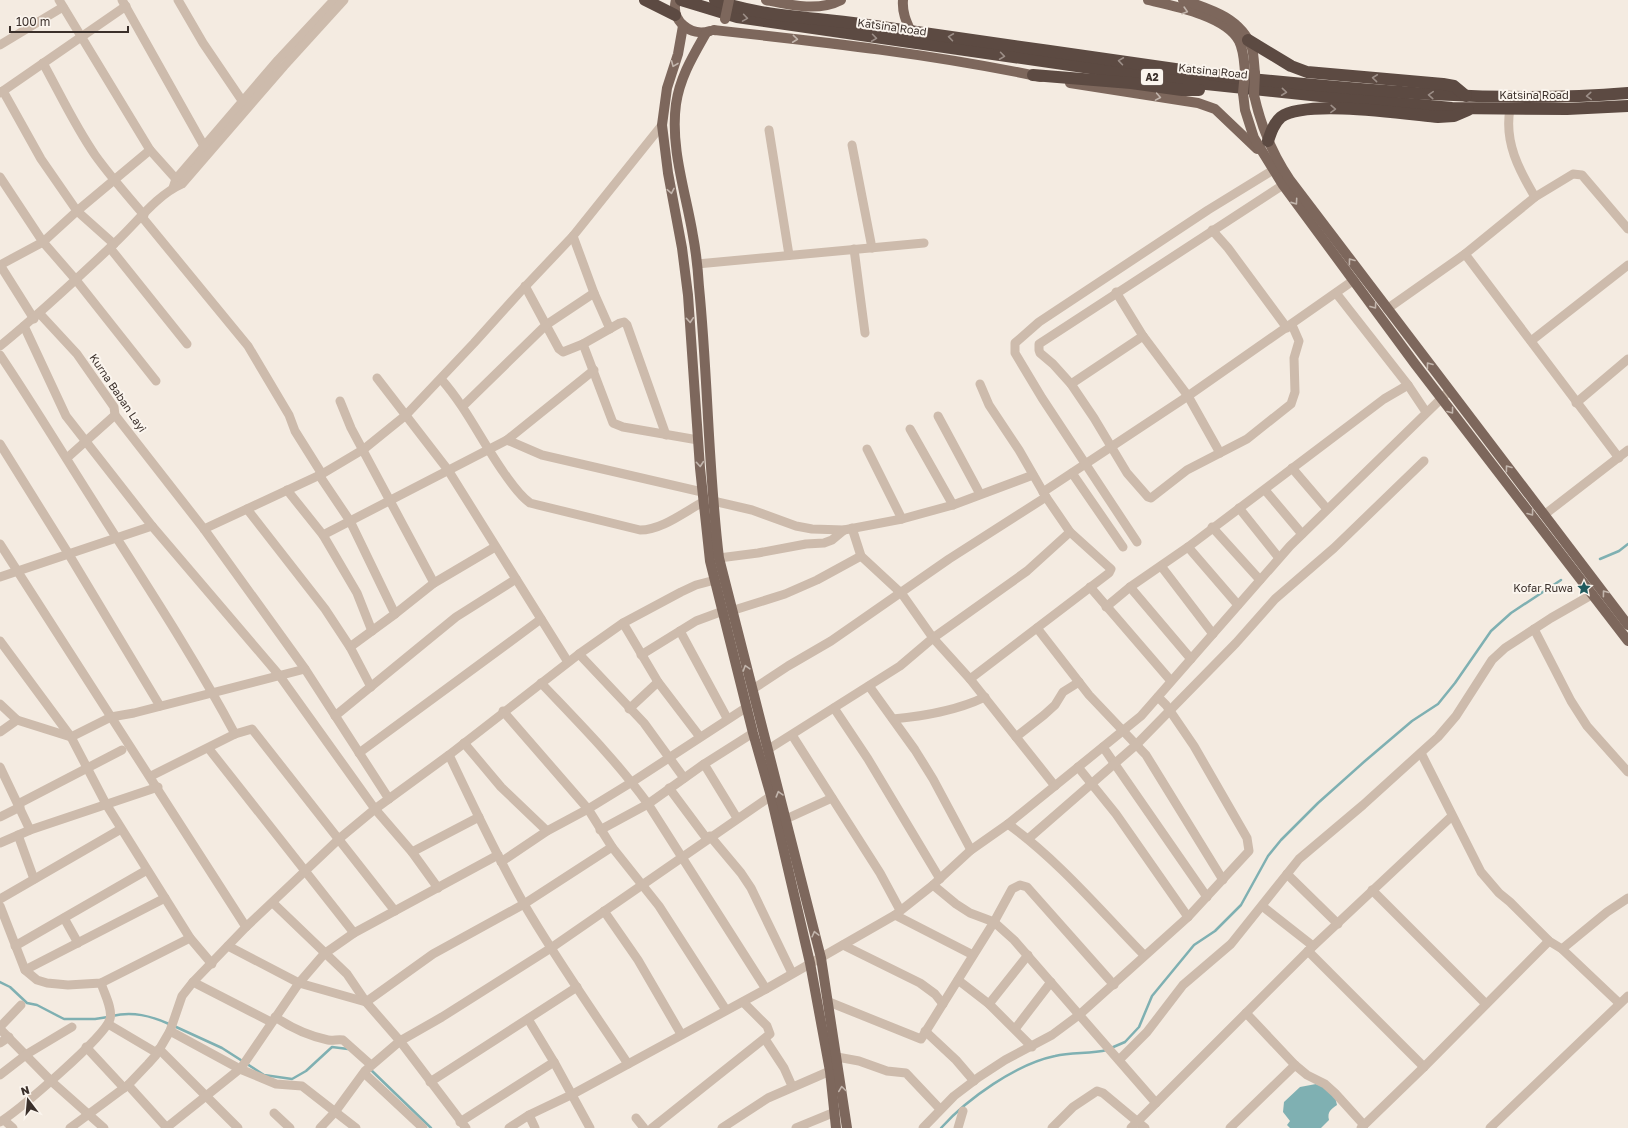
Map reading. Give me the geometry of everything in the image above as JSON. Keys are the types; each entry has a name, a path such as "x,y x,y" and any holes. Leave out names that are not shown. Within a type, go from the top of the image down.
{"highway":[{"name":"Katsina Road","path":"645,0 737,17 1223,86 1330,97 1473,108 1510,109 1628,106"},
{"name":"Katsina Road","path":"715,0 734,6 791,16 1231,77 1380,91 1466,96 1584,97 1628,93"},
{"path":"1248,40 1291,66 1307,72 1443,84 1454,86 1466,96"},
{"path":"1033,75 1131,83 1182,90 1206,90 1223,86"},
{"path":"1268,141 1273,127 1282,117 1299,111 1320,108 1438,117 1454,116 1473,108"}],"main road":[{"path":"729,0 721,26 710,32 681,78 675,115 675,137 683,190 693,235 702,319 706,498 710,561 715,580 753,689 767,750 821,958 829,1002 847,1128"},
{"path":"766,0 813,7 825,6 841,0"},
{"path":"903,0 906,21 911,32"},
{"path":"1148,0 1206,17 1224,25 1234,33 1240,42 1250,72 1254,95 1268,141 1280,166 1544,515 1626,619"},
{"path":"1183,0 1214,11 1230,20 1236,24 1248,40 1252,50 1250,72 1243,93 1245,110 1254,138 1262,153 1283,185 1441,397 1628,641"},
{"path":"676,6 683,26 678,54 667,88 662,124 668,173 682,248 688,295 698,440 706,498 719,558 727,611 753,734 771,796 810,963 830,1071 836,1112 836,1128"},
{"path":"683,26 694,32 710,32 824,42 1033,75 1083,85 1204,105 1215,109 1262,153"}],"street":[{"path":"178,0 203,43 243,102"},
{"path":"0,346 37,316 143,216 174,183 278,60 334,0"},
{"path":"0,45 61,3 150,150 174,183 182,184 284,66 344,0"},
{"path":"187,344 112,246 77,211 41,159 2,92 82,37 124,3 204,146"},
{"path":"43,63 75,123 114,180 248,346 289,415 295,431 320,475 350,521 395,614"},
{"path":"1510,109 1508,134 1513,154 1521,173 1535,197"},
{"path":"204,529 320,475 364,449 406,415 573,236 662,124"},
{"path":"769,130 789,255"},
{"path":"852,145 872,248"},
{"path":"0,265 43,242 77,211 150,150"},
{"path":"1137,542 1042,398 1015,353 1014,347 1020,338 1039,322 1208,210 1273,170"},
{"path":"1387,309 1465,254 1535,197 1566,178 1579,174 1628,229"},
{"path":"0,177 43,242 76,280 156,381"},
{"path":"1212,230 1228,248 1299,341 1294,358 1295,392 1291,404 1247,439 1187,470 1151,498 1148,497 1126,473 1111,446 1071,384 1053,364 1040,353 1039,344 1116,292 1212,230 1283,185"},
{"path":"573,236 594,293 610,329"},
{"path":"697,264 924,243"},
{"path":"854,249 865,332"},
{"path":"1465,254 1619,458"},
{"name":"Kurna Baban Layi","path":"0,265 37,316 77,354 114,406 116,415 204,529 305,669 389,799"},
{"path":"1532,341 1628,266"},
{"path":"753,689 788,666 831,641 902,594 949,559 1044,495 1085,463 1188,396 1354,280"},
{"path":"526,286 560,351 566,351 583,344 624,322 627,325 666,435"},
{"path":"1087,291 1097,305"},
{"path":"1116,292 1143,336 1188,396 1220,453"},
{"path":"463,406 546,325 594,293"},
{"path":"1336,293 1408,384 1426,412"},
{"path":"24,326 61,407 86,441 152,526 279,675 375,809 412,852 438,888"},
{"path":"1071,384 1143,336"},
{"path":"583,344 613,423 623,427 698,440"},
{"path":"0,355 68,458 116,537 169,618 213,692 235,734"},
{"path":"1576,402 1628,359"},
{"path":"323,535 508,440 594,370"},
{"path":"377,378 448,470 568,662"},
{"path":"441,379 463,406 488,450 521,496 530,503 640,530 647,530 661,525 706,498"},
{"path":"970,680 1109,573 1111,569 1070,532 1044,495 993,411 980,384"},
{"path":"1106,607 1130,587 1188,547 1212,527 1265,490 1292,468 1408,384"},
{"path":"509,1128 529,1114 573,1094 681,1034 743,1002 898,913 936,882 971,850 1008,824 1141,716 1279,558 1441,397 1450,391"},
{"path":"340,401 351,428 364,449 389,500 434,583"},
{"path":"68,458 116,415"},
{"path":"938,416 980,494"},
{"path":"910,430 953,505"},
{"path":"508,440 542,455 752,510 780,521 806,528 848,529 902,519 953,505 1033,475"},
{"path":"0,444 68,553 160,706"},
{"path":"867,448 902,519"},
{"path":"1544,515 1628,450"},
{"path":"1028,838 1091,782 1136,745 1171,711 1276,599 1334,548 1424,461"},
{"path":"1292,468 1327,509"},
{"path":"1072,473 1123,547"},
{"path":"287,490 323,535 357,593 372,631"},
{"path":"1265,490 1302,534"},
{"path":"1239,508 1279,558"},
{"path":"248,509 325,609 350,647 371,687"},
{"path":"0,577 152,526"},
{"path":"1212,527 1260,580"},
{"path":"806,528 806,544"},
{"path":"719,558 824,542 832,540 848,529"},
{"path":"848,529 861,556 902,594 933,638 985,697 1055,786"},
{"path":"767,750 900,666 933,638 1027,571 1070,532"},
{"path":"0,544 111,717 151,776 246,927"},
{"path":"350,647 434,583 495,547"},
{"path":"1188,547 1238,605"},
{"path":"641,655 696,621 785,594 817,580 861,556"},
{"path":"1161,566 1213,634"},
{"path":"335,716 456,617 516,579"},
{"path":"70,1128 126,1086 158,1051 175,1019 182,996 193,982 246,927 340,838 375,809 449,755 503,711 623,623 696,585 715,580"},
{"path":"1090,587 1171,682"},
{"path":"1130,587 1191,659"},
{"path":"1114,1054 1139,1041 1183,985 1230,944 1308,850 1363,805 1438,737 1456,716 1492,660 1505,648 1534,629 1593,594"},
{"path":"359,753 541,619"},
{"path":"623,623 658,682 700,737"},
{"path":"1037,628 1079,682 1122,731 1146,755 1223,880"},
{"path":"1534,629 1571,701 1587,726 1628,772"},
{"path":"680,631 727,718"},
{"path":"0,641 70,737 121,829 190,938 212,964"},
{"path":"579,654 644,724 684,778"},
{"path":"0,704 17,720 70,737 111,717 134,713 305,669"},
{"path":"629,709 658,682"},
{"path":"1016,737 1050,710 1063,692 1079,682"},
{"path":"541,683 632,782 648,804 766,989"},
{"path":"868,686 893,719 933,779 971,850"},
{"path":"893,719 930,715 966,705 985,697"},
{"path":"923,1128 940,1109 974,1081 1005,1060 1032,1047 1052,1035 1079,1015 1114,985 1144,954 1188,917 1249,851 1247,838 1194,746 1171,711 1158,697"},
{"path":"86,1048 126,1086 166,1128 241,1068 299,983 324,954 354,933 438,888 500,858 588,809 632,782 727,718 747,707"},
{"path":"834,708 868,759 936,882 960,907 970,913 994,922 1028,956 1156,1103"},
{"path":"503,711 588,809 612,847 640,885 659,906 726,1010"},
{"path":"0,732 17,720"},
{"path":"151,776 209,749 235,734 247,730 254,731 340,838 396,911"},
{"path":"600,830 648,804 704,764 753,734"},
{"path":"792,735 880,873 898,913 973,955"},
{"path":"464,743 501,787 547,831"},
{"path":"1103,747 1206,897"},
{"path":"209,749 306,870 354,933"},
{"path":"0,818 19,805 122,750"},
{"path":"1421,753 1481,872 1498,893 1510,902 1549,941 1562,949 1620,1003"},
{"path":"449,755 524,904 551,948 628,1064"},
{"path":"704,764 737,818"},
{"path":"0,766 30,830"},
{"path":"1078,767 1116,814 1188,917"},
{"path":"0,843 30,830 158,787"},
{"path":"669,788 708,838 741,873 751,888 792,973"},
{"path":"320,1128 335,1112 367,1069 400,1041 442,1017 551,948 708,838 771,796"},
{"path":"786,819 832,798"},
{"path":"1131,1128 1311,949 1452,816"},
{"path":"412,852 479,817"},
{"path":"1008,824 1028,838 1144,954"},
{"path":"0,899 121,829"},
{"path":"18,836 34,880"},
{"path":"366,1002 432,954 524,904 612,847"},
{"path":"15,946 148,870"},
{"path":"1287,874 1338,924"},
{"path":"829,1002 921,1039 994,922 1012,889 1020,885 1027,887 1114,985"},
{"path":"1372,890 1486,1004"},
{"path":"25,970 165,898"},
{"path":"1562,949 1607,912 1628,898"},
{"path":"272,903 324,954 339,965 347,974 366,1002 400,1041 463,1125 554,1062"},
{"path":"0,906 25,970 36,980 47,983 68,985 101,983 190,938"},
{"path":"1262,906 1311,949 1424,1067"},
{"path":"604,911 638,960 681,1034"},
{"path":"64,918 78,943"},
{"path":"1246,1013 1306,1075 1325,1084 1335,1093 1362,1127 1549,941"},
{"path":"843,945 920,983 935,994 943,1004"},
{"path":"228,946 299,983 366,1002"},
{"path":"989,1004 1028,956"},
{"path":"958,980 989,1004 1032,1047"},
{"path":"193,982 273,1020 321,1038 343,1040 367,1069 423,1128"},
{"path":"1015,1029 1051,982"},
{"path":"13,1128 2,1121 51,1081 86,1048 108,1024 111,1014 101,983"},
{"path":"430,1082 577,987"},
{"path":"1490,1128 1628,996"},
{"path":"652,1128 770,1034 769,1029 743,1002"},
{"path":"21,1005 0,1028 27,1054 51,1081 104,1128"},
{"path":"528,1019 573,1094 590,1128"},
{"path":"108,1024 158,1051 207,1096 238,1128"},
{"path":"0,1075 27,1054 72,1027"},
{"path":"170,1030 241,1068 276,1084 302,1086 356,1128"},
{"path":"925,1031 956,1060 974,1081"},
{"path":"0,1043 9,1037"},
{"path":"764,1039 784,1068 792,1086"},
{"path":"837,1057 859,1061 887,1071 906,1074 940,1109"},
{"path":"1230,1128 1295,1065"},
{"path":"722,1128 768,1098 792,1086 830,1071"},
{"path":"1052,1128 1073,1107 1097,1091 1103,1093 1145,1128"},
{"path":"958,1128 963,1111"},
{"path":"274,1112 290,1128"},
{"path":"796,1128 836,1112"},
{"path":"529,1114 535,1128"},
{"path":"636,1118 644,1128"}],"water":[{"path":"1316,1084 1324,1087 1335,1097 1337,1105 1330,1111 1329,1120 1321,1128 1290,1128 1287,1125 1290,1121 1283,1112 1284,1102 1300,1087"}],"waterway":[{"path":"1600,559 1619,551 1628,544"},
{"path":"1111,1048 1125,1042 1139,1027 1152,996 1194,945 1215,931 1241,905 1268,856 1281,840 1318,803 1365,761 1412,721 1438,704 1455,683 1491,631 1511,613 1561,580"},
{"path":"0,982 10,987 27,1003 37,1005 64,1019 95,1019 108,1017"},
{"path":"112,1016 135,1014 169,1024"},
{"path":"174,1026 222,1048 264,1075 292,1079 306,1071 332,1047 348,1049"},
{"path":"941,1128 978,1095 993,1084 1024,1067 1040,1060 1055,1056 1107,1050"},
{"path":"370,1069 431,1128"}],"place":[{"name":"Kofar Ruwa","path":"1584,588"}]}
